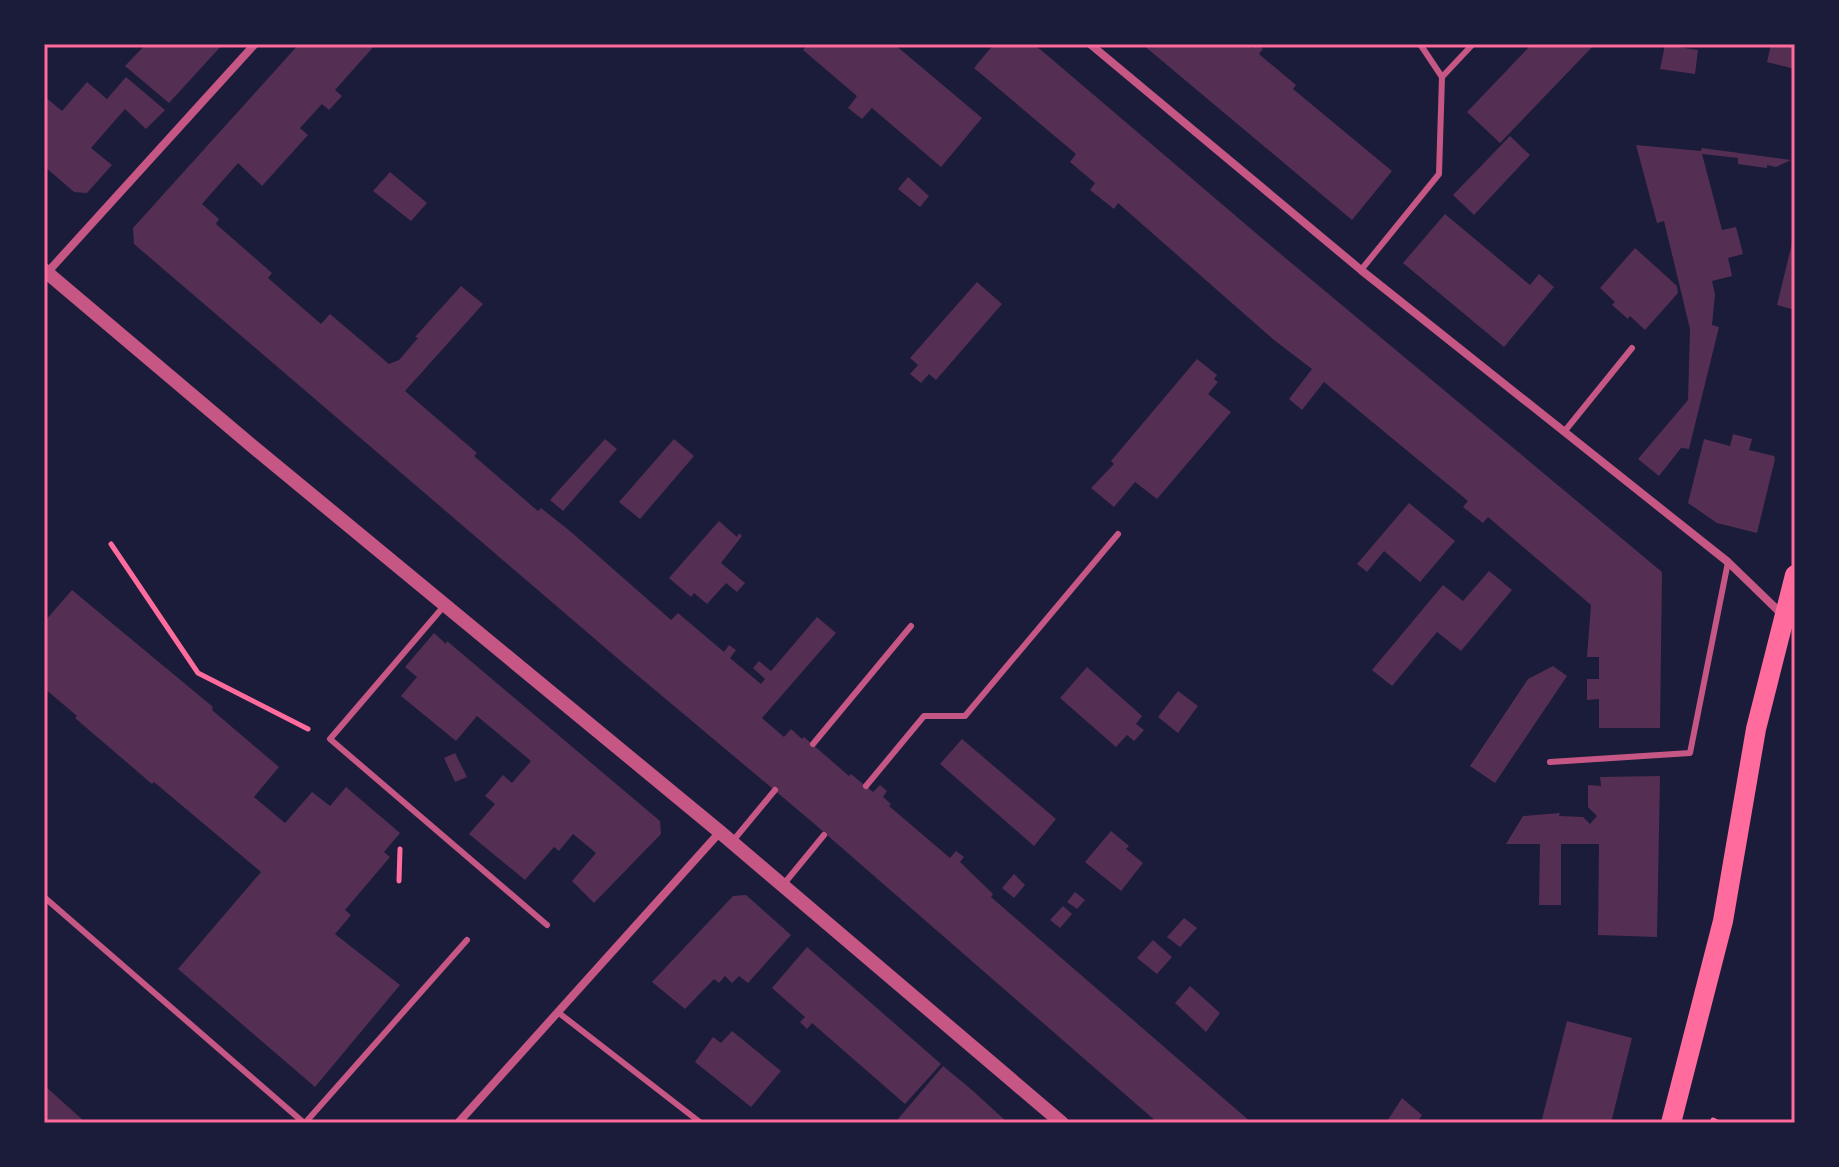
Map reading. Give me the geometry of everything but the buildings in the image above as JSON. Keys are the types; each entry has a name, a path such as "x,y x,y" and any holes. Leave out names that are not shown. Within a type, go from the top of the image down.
{"main road":[{"path":"1671,1123 1723,921 1756,729 1790,622 1795,575"}],"street":[{"path":"255,44 45,273 726,837 1062,1123"},
{"path":"1090,44 1361,270 1728,562 1790,622"},
{"path":"458,1123 726,837"}],"lane":[{"path":"1361,270 1439,174 1442,77 1420,44"},
{"path":"1442,77 1473,44"},
{"path":"1564,432 1632,348"},
{"path":"866,786 924,716 965,716 1118,534"},
{"path":"1550,762 1690,753 1728,562"},
{"path":"446,604 330,739 547,925"},
{"path":"813,744 911,626"},
{"path":"726,837 775,790"},
{"path":"783,886 824,835"},
{"path":"44,897 304,1122 467,940"},
{"path":"559,1013 701,1123"}],"path":[{"path":"111,544 198,673 330,739"},
{"path":"399,881 400,849"}]}
